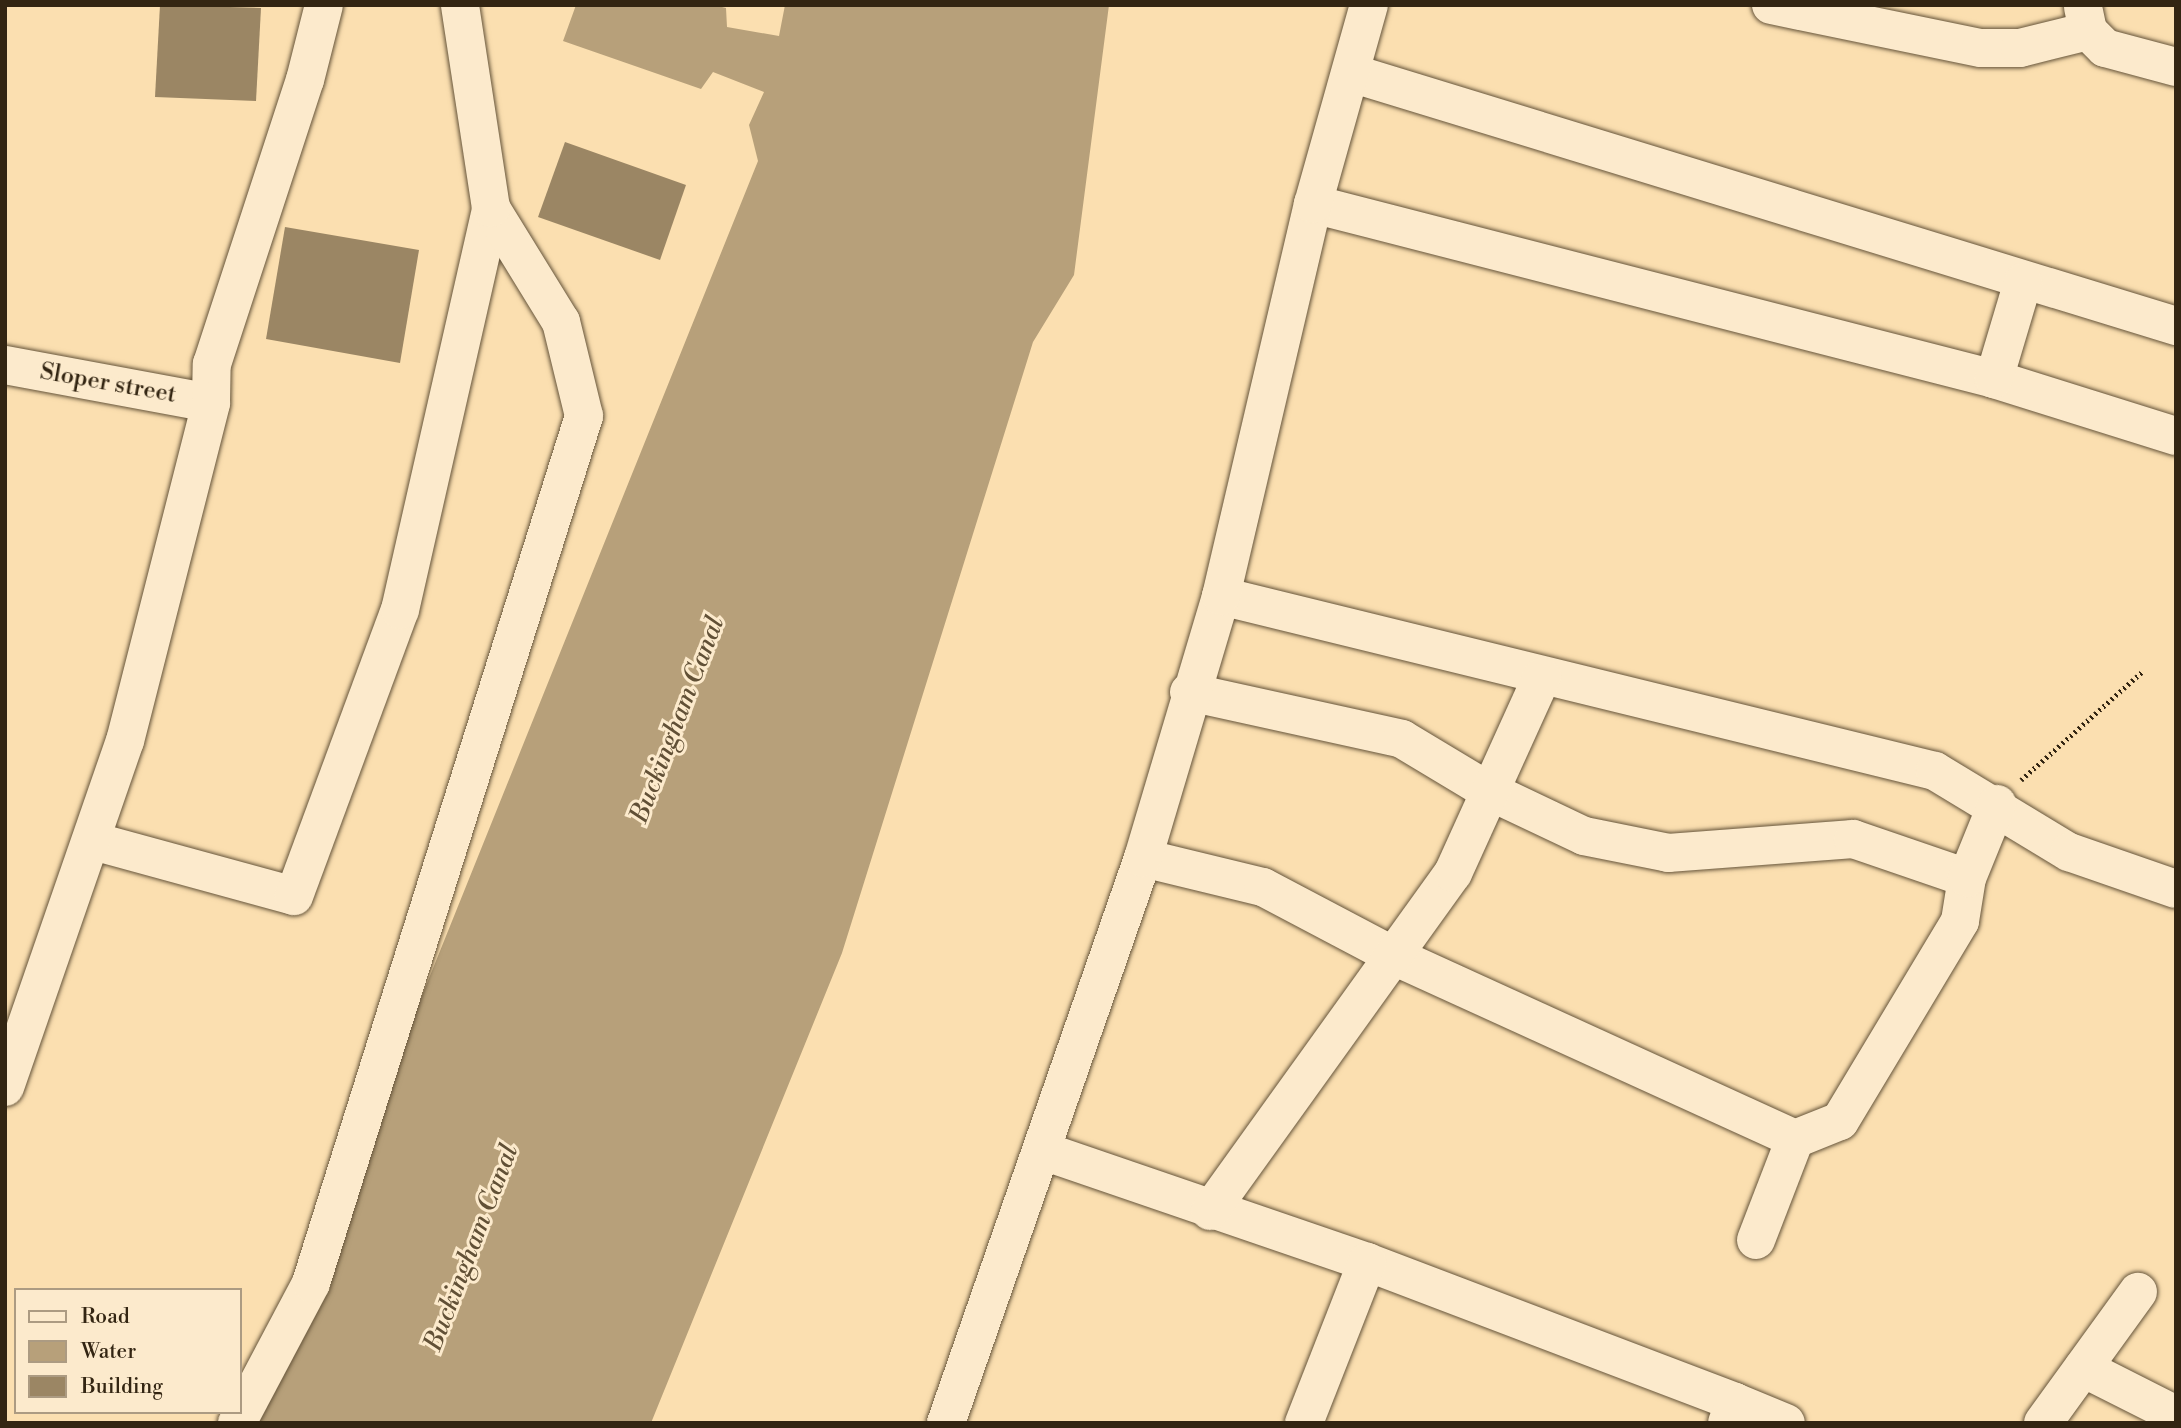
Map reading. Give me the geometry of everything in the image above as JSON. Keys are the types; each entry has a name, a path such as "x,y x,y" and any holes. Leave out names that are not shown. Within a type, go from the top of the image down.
{"street":[{"path":"5,1087 93,841 125,741 211,403 212,365 305,80 324,5"},
{"path":"93,841 294,897 400,610 491,208 460,5"},
{"path":"946,1423 1044,1151 1143,858 1189,692 1221,596 1313,204 1369,5"},
{"path":"1771,5 1981,48 2020,48 2085,18 2105,48 2176,67"},
{"path":"1351,73 2023,282 2176,326"},
{"path":"1313,204 1994,379 2176,436"},
{"path":"242,1414 311,1283 584,416 561,322 491,208"},
{"path":"1994,379 2023,282"},
{"name":"Sloper street","path":"5,365 211,403"},
{"path":"1221,596 1542,677 1936,771 1997,804 2070,852 2176,889"},
{"path":"1210,1211 1453,873 1487,790 1542,677"},
{"path":"1189,692 1402,739 1487,790 1584,836 1668,853 1853,839 1967,878"},
{"path":"1143,858 1263,887 1395,957 1795,1139 1840,1121 1960,921 1967,878 1997,804"},
{"path":"1756,1240 1795,1139"},
{"path":"1044,1151 1210,1211 1367,1262 1731,1412 1786,1423"},
{"path":"1304,1423 1367,1262"},
{"path":"2043,1423 2138,1292"},
{"path":"2083,1368 2176,1415"}],"path":[{"path":"1997,804 2143,671"}],"water":[{"name":"Buckingham Canal","path":"576,5 714,5 726,8 727,27 779,36 785,5 1109,5 1074,275 1033,342 842,953 651,1423 250,1423 758,161 749,125 764,92 713,72 701,89 563,41"}],"building":[{"path":"160,5 261,8 256,101 155,97"},
{"path":"565,142 686,185 660,260 538,217"},
{"path":"285,227 419,250 400,363 266,339"}]}
